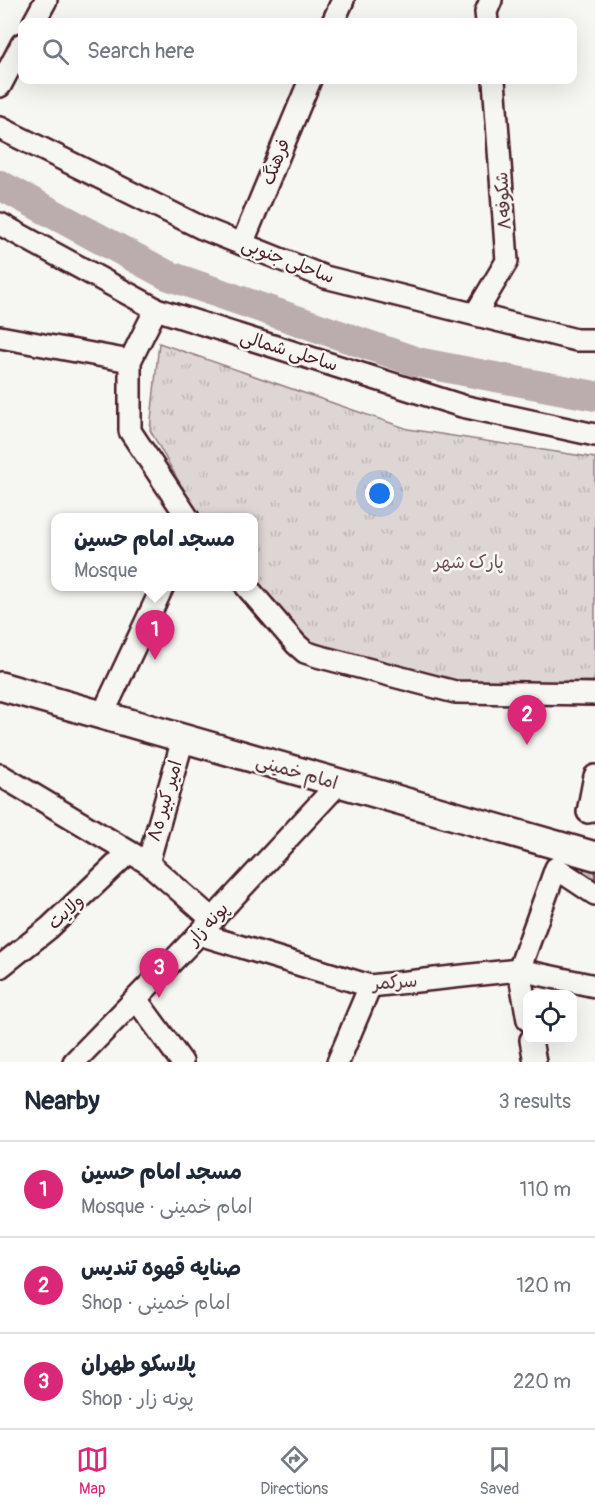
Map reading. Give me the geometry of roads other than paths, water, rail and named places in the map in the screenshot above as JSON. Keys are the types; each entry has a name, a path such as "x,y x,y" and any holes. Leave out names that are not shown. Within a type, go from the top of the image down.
{"main road":[{"name":"امام خمینی","path":"0,671 595,841"},
{"name":"امام خمینی","path":"0,686 595,856"}],"street":[{"path":"36,18 46,0"},
{"path":"335,18 343,0"},
{"path":"487,18 486,12 491,0"},
{"path":"0,86 18,52"},
{"name":"فرهنگ","path":"242,244 308,84"},
{"name":"شکوفه۸","path":"476,313 507,261 494,84"},
{"name":"ساحلی جنوبی","path":"0,128 202,228 325,277 476,313 576,340 595,340"},
{"name":"ساحلی شمالی","path":"4,232 156,309 462,406 595,435"},
{"path":"156,309 130,361 130,432 185,513"},
{"path":"0,337 130,361"},
{"path":"108,703 161,591"},
{"path":"250,591 296,644 305,652 317,656 455,692 595,694"},
{"name":"امیر کبیر ه۸","path":"148,863 183,739"},
{"path":"0,776 148,863 206,927"},
{"path":"588,812 595,776"},
{"name":"پونه زار","path":"74,1062 206,927 338,783"},
{"name":"ولایت","path":"0,967 49,928 129,853"},
{"path":"523,992 519,970 556,868 595,894"},
{"name":"سرکمر","path":"206,927 370,986 519,970 595,986"},
{"path":"338,1062 370,986"},
{"path":"136,999 182,1062"},
{"path":"532,1044 535,1062"}],"waterway":[{"path":"0,185 167,275 417,362 595,396"}],"place":[{"name":"مسجد امام حسین","path":"155,660"},
{"name":"صنایه قهوه تندیس","path":"527,745"},
{"name":"پلاسکو طهران","path":"159,998"}],"park label":[{"name":"پارک شهر","path":"469,562"}]}
